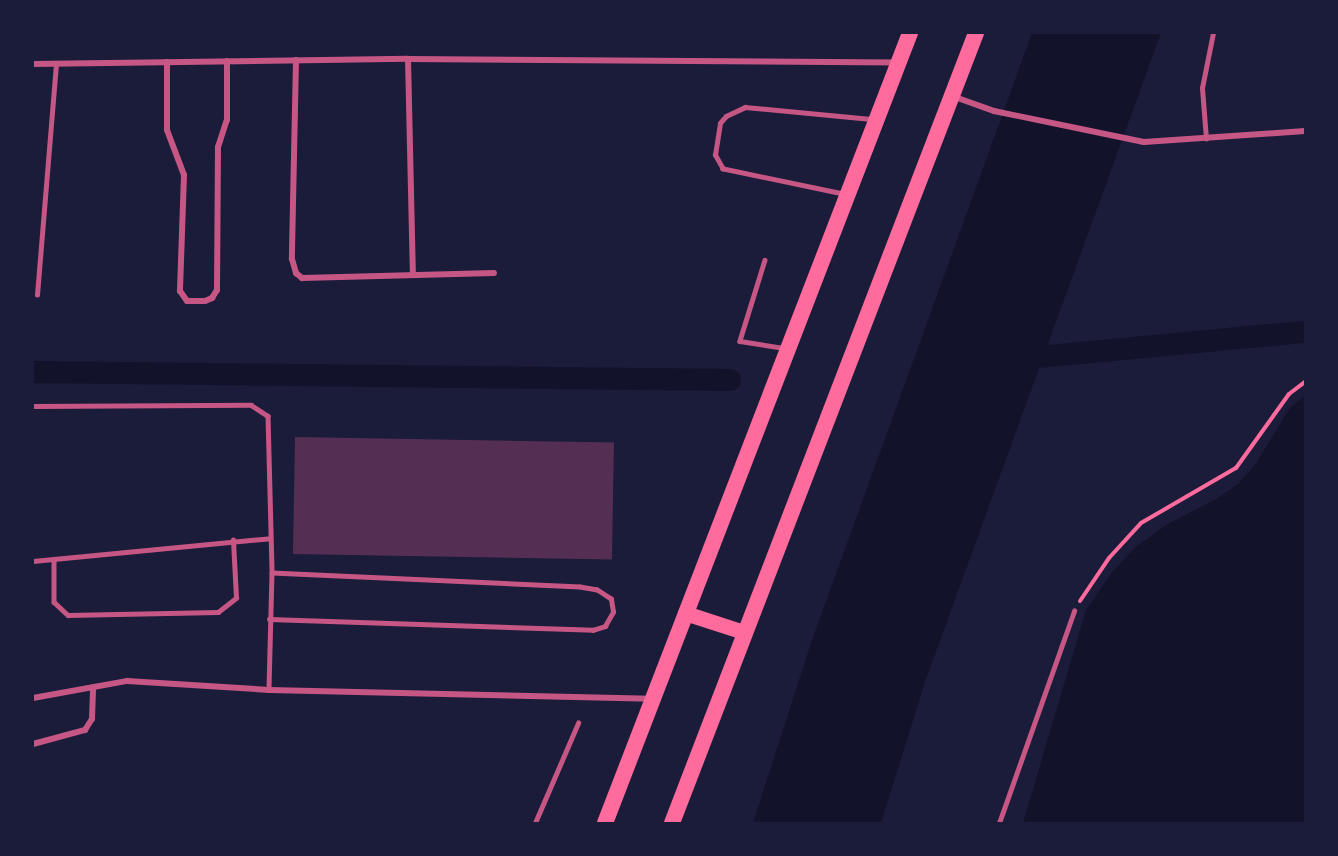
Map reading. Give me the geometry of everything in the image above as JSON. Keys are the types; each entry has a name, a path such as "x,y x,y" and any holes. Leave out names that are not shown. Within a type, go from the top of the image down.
{"highway":[{"path":"605,823 910,33"},
{"path":"672,823 976,33"}],"main road":[{"path":"685,613 744,632"}],"street":[{"path":"33,64 408,59 899,62"},
{"path":"408,59 413,275"},
{"path":"296,60 292,259 296,273 302,278 494,273"},
{"path":"167,62 167,130 184,176 180,291 187,301 205,301 212,298 217,290 218,147 227,120 227,61"},
{"path":"952,95 994,111 1144,142 1305,131"},
{"path":"33,698 127,681 269,690 652,699"},
{"path":"33,744 85,730 93,719 93,687"}],"lane":[{"path":"1206,139 1202,88 1213,33"},
{"path":"36,295 56,64"},
{"path":"846,194 723,169 715,155 720,123 726,116 745,107 875,119"},
{"path":"765,260 740,341 787,348"},
{"path":"33,406 251,405 268,416 272,573 269,619 269,690"},
{"path":"33,561 270,538"},
{"path":"54,559 54,602 68,615 218,612 228,607 236,598 233,540"},
{"path":"269,619 593,630 605,626 613,612 611,599 597,590 580,587 272,573"},
{"path":"999,823 1074,611"},
{"path":"535,823 578,723"}],"path":[{"path":"1074,611 1109,558 1141,523 1236,468 1289,394 1305,382"}],"shaded area":[{"path":"1032,33 1161,33 925,682 881,823 753,823 811,643"},
{"path":"1305,395 1305,823 1023,823 1086,610 1112,572 1137,546 1168,524 1218,498 1238,484 1255,465 1289,409"}],"building":[{"path":"295,437 614,443 612,560 293,554"}],"waterway":[{"path":"1017,359 1305,332"},
{"path":"33,372 730,380"}]}
